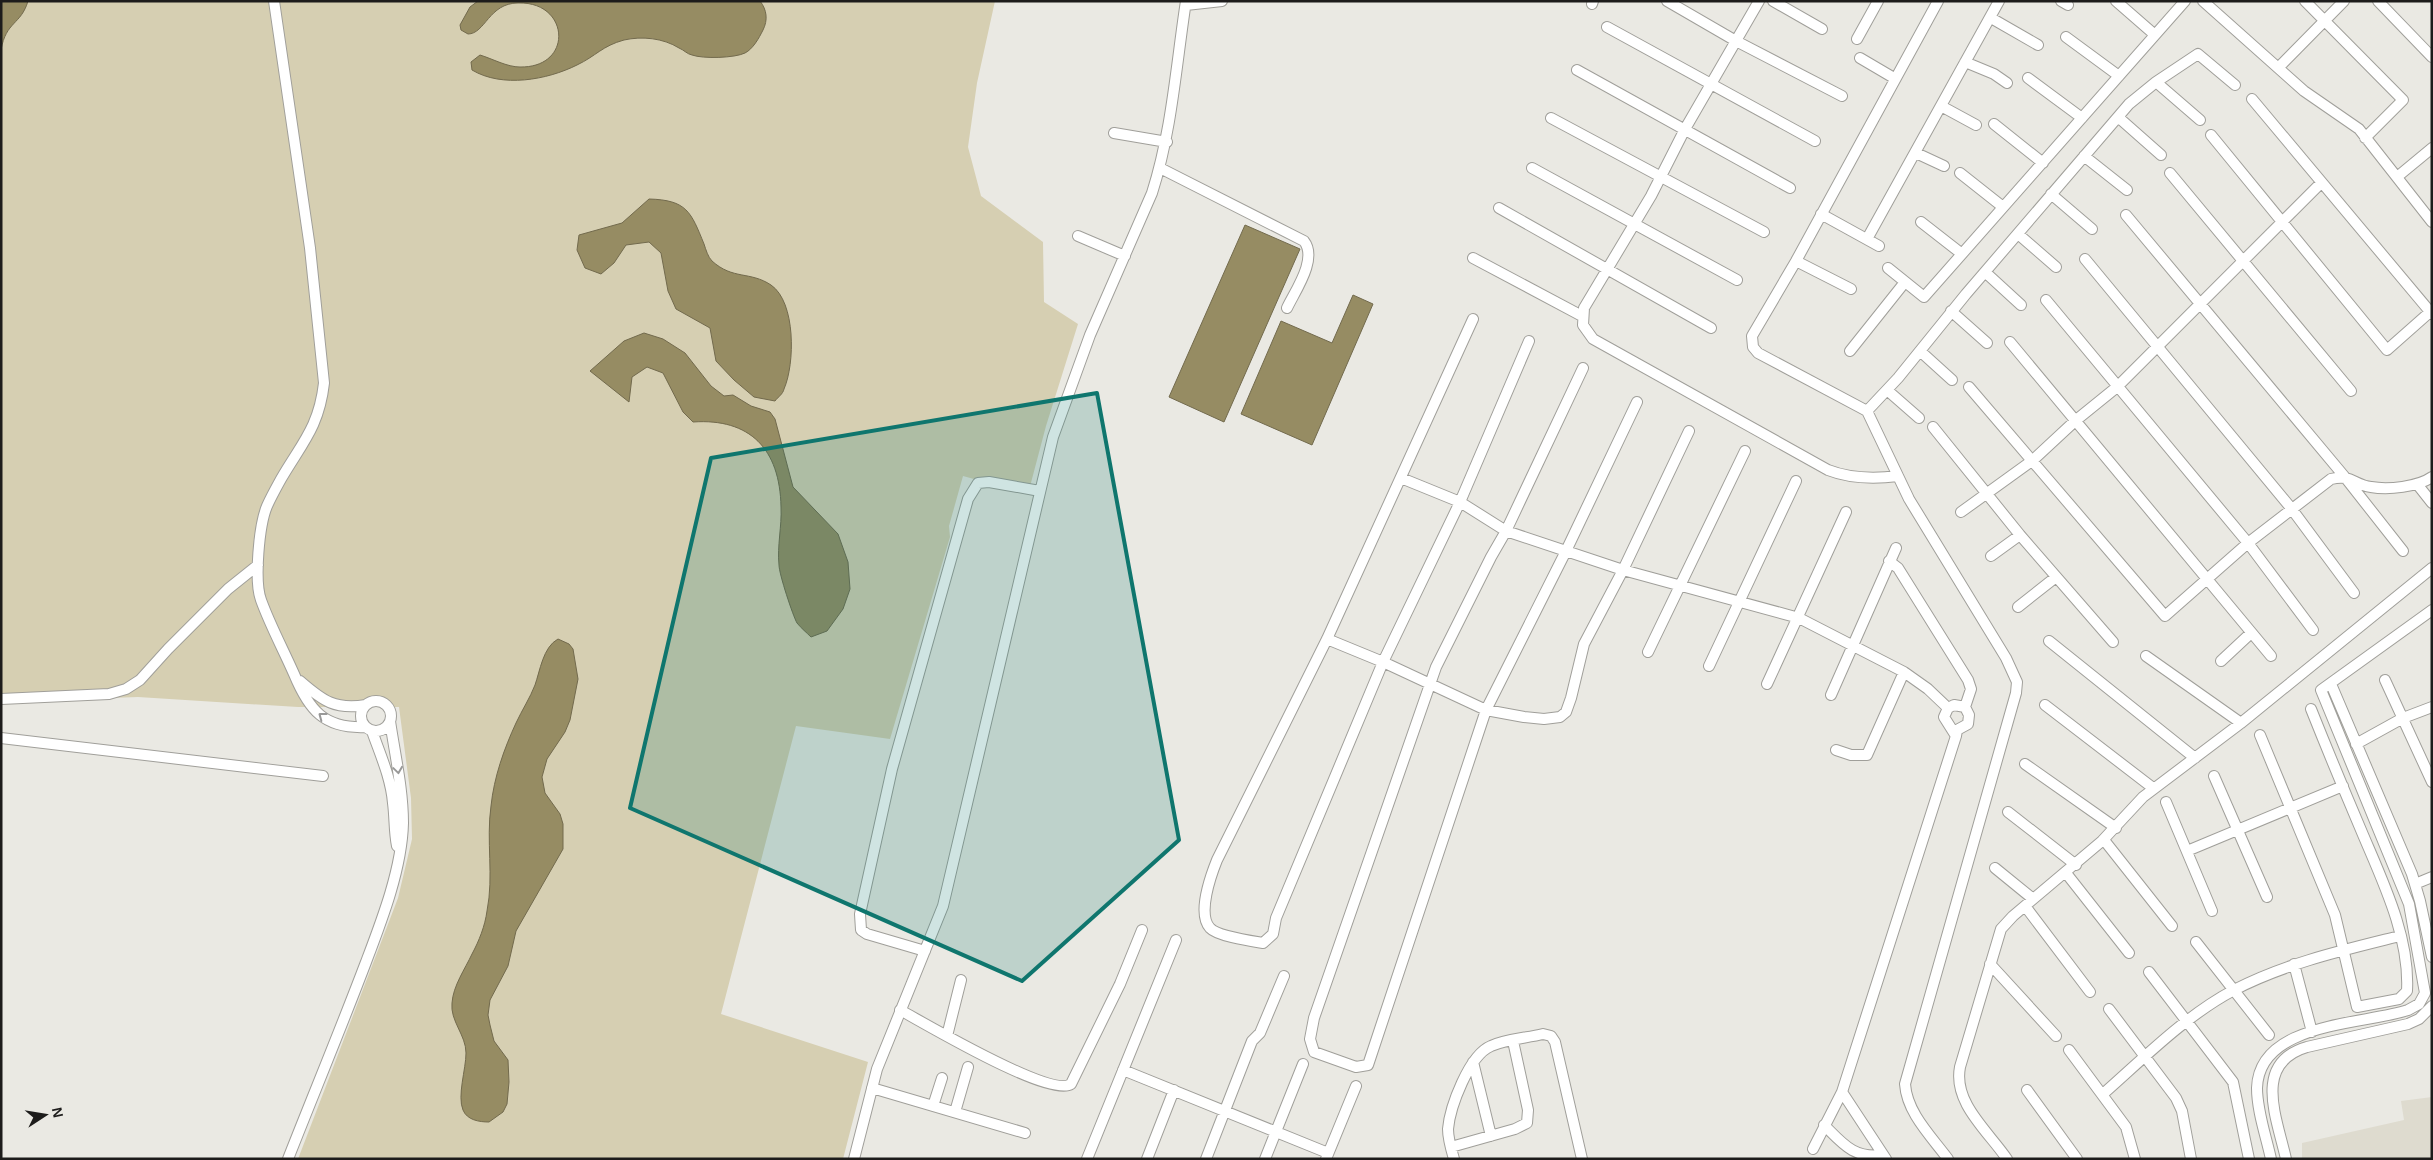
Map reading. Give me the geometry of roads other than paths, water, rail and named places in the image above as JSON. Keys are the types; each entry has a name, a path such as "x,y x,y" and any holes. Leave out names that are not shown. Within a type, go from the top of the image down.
{"street":[{"path":"274,1 310,248 324,383 322,404 315,424 266,508 258,565 260,598 295,677 318,715 334,724 380,731 390,722"},
{"path":"854,1159 872,1088 900,1010 943,906 1053,437 1090,335 1125,256 1160,168 1167,142 1186,3 1222,1"},
{"path":"1667,1 1842,96"},
{"path":"1759,1 1684,129 1662,178 1584,308 1582,316 1583,325 1593,339 1828,470 1848,476 1870,478 1898,476"},
{"path":"1774,1 1822,29"},
{"path":"1857,40 1878,1"},
{"path":"1938,1 1894,78 1796,261 1752,336 1753,347 1758,353 1867,411 1909,499 2012,669 2017,682 2016,693 1905,1084 1910,1108 1948,1159"},
{"path":"1867,239 1999,1"},
{"path":"2116,1 2155,35"},
{"path":"1888,268 1924,297 2185,1"},
{"path":"2203,1 2304,91 2359,130 2432,222"},
{"path":"2305,1 2403,100 2365,138"},
{"path":"2278,68 2344,1"},
{"path":"2378,1 2432,57"},
{"path":"1990,18 2038,45"},
{"path":"1607,27 1815,142"},
{"path":"2066,37 2118,76"},
{"path":"1867,411 1887,390 2129,104 2156,82 2198,54 2235,85"},
{"path":"1860,58 1894,78"},
{"path":"1965,62 1994,74 2007,83"},
{"path":"1578,70 1790,188"},
{"path":"2028,78 2082,118"},
{"path":"2156,82 2200,120"},
{"path":"2211,135 2387,350 2431,313 2252,99"},
{"path":"1941,106 1976,125"},
{"path":"2118,117 2160,155"},
{"path":"1551,118 1764,232"},
{"path":"1994,124 2042,162"},
{"path":"1114,133 1167,142"},
{"path":"2397,177 2432,148"},
{"path":"1916,153 1944,166"},
{"path":"2084,156 2128,190"},
{"path":"1160,168 1304,242 1309,254 1308,262 1287,308"},
{"path":"1532,168 1737,280"},
{"path":"1960,173 2003,207"},
{"path":"2170,173 2351,391"},
{"path":"1961,512 2033,460 2075,421 2117,388 2321,183"},
{"path":"2051,194 2092,229"},
{"path":"1499,208 1607,267 1711,328"},
{"path":"1821,214 1879,246"},
{"path":"2126,215 2344,476 2403,551"},
{"path":"1921,222 1962,254"},
{"path":"2018,234 2056,267"},
{"path":"1078,236 1125,256"},
{"path":"1473,258 1582,316"},
{"path":"2085,259 2291,508 2354,593"},
{"path":"1796,261 1851,289"},
{"path":"1985,272 2021,305"},
{"path":"1850,351 1905,282"},
{"path":"2046,300 2117,388 2248,543 2313,630"},
{"path":"1952,311 1987,343"},
{"path":"1473,319 1327,639 1211,874 1205,912 1206,922 1215,932 1263,942 1272,934 1276,918 1383,662 1460,502 1529,341"},
{"path":"2010,342 2271,656"},
{"path":"1920,351 1952,380"},
{"path":"1582,368 1506,531 1491,556 1436,667 1314,1018 1310,1039 1314,1052 1356,1067 1368,1065 1486,710 1566,551 1637,402"},
{"path":"1969,387 2165,616 2248,543 2331,479 2344,476 2370,487 2416,484 2432,477"},
{"path":"1887,390 1919,418"},
{"path":"1933,427 2020,535 2113,642"},
{"path":"1327,639 1383,662 1486,710 1544,719 1560,717 1566,712 1584,644 1623,570 1690,431"},
{"path":"1648,652 1682,585 1745,451"},
{"path":"1401,478 1460,502 1506,531 1623,570 1741,600 1799,618 1904,672 1928,689 1948,708"},
{"path":"1709,666 1796,481"},
{"path":"925,951 867,934 861,930 860,914 892,769 968,499 978,483 989,482 1040,491"},
{"path":"2416,484 2432,502"},
{"path":"1767,684 1799,618 1846,512"},
{"path":"1991,556 2020,535"},
{"path":"1831,695 1896,548"},
{"path":"1813,1150 1824,1125 1832,1116 1842,1092 1956,736 1956,730 1965,727 1969,719 1965,707 1971,689 1968,680 1898,568 1890,561"},
{"path":"1,699 109,694 126,690 140,680 168,648 228,590 258,565"},
{"path":"2007,1159 1967,1105 1958,1086 1960,1067 2001,929 2104,840 2134,805 2154,788 2241,723 2432,568"},
{"path":"2018,607 2056,578"},
{"path":"2271,1159 2258,1097 2259,1075 2264,1064 2275,1049 2296,1036 2408,1010 2419,1004 2425,993 2409,904 2321,690 2432,610"},
{"path":"2221,661 2251,633"},
{"path":"2049,641 2195,758"},
{"path":"2146,656 2241,723"},
{"path":"1836,750 1852,755 1867,755 1904,672"},
{"path":"288,1159 378,930 398,852 403,824 402,799 389,707 376,701 366,705 339,707 312,692 295,677"},
{"path":"2385,680 2432,782"},
{"path":"2331,684 2415,884 2432,957"},
{"path":"1956,736 1945,722 1945,712 1948,708 1958,704 1965,707"},
{"path":"366,705 361,714 362,721 369,729 392,795 394,830 398,852"},
{"path":"2045,705 2154,788"},
{"path":"2356,744 2403,718 2432,707"},
{"path":"2260,735 2335,915 2357,1007 2399,999 2406,991 2407,981 2400,936 2384,885 2311,709"},
{"path":"1,738 323,776"},
{"path":"2025,764 2116,828"},
{"path":"2214,776 2267,898"},
{"path":"2187,852 2343,786"},
{"path":"2166,802 2212,911"},
{"path":"2008,812 2076,865"},
{"path":"2104,840 2172,926"},
{"path":"1995,868 2029,903 2090,992"},
{"path":"2066,873 2128,953"},
{"path":"2415,884 2432,877"},
{"path":"900,1010 996,1063 1054,1086 1067,1087 1071,1084 1098,1030 1142,930"},
{"path":"2103,1094 2185,1022 2234,990 2294,964 2400,936"},
{"path":"1087,1159 1176,940"},
{"path":"2196,942 2269,1035"},
{"path":"1990,964 2056,1036"},
{"path":"2294,964 2312,1032"},
{"path":"2149,972 2185,1022 2234,1082 2249,1159"},
{"path":"1206,1159 1252,1041 1260,1033 1284,976"},
{"path":"948,1036 961,980"},
{"path":"2286,1159 2273,1098 2272,1082 2276,1070 2284,1059 2294,1051 2307,1047 2408,1024 2419,1019 2432,1006"},
{"path":"2109,1008 2176,1098 2182,1111 2191,1159"},
{"path":"1454,1159 1448,1131 1450,1114 1473,1062 1482,1051 1491,1046 1543,1034 1551,1036 1555,1042 1582,1159"},
{"path":"1451,1147 1523,1127 1527,1123 1529,1117 1513,1041"},
{"path":"2068,1050 2103,1094 2126,1128 2135,1159"},
{"path":"1473,1062 1491,1136"},
{"path":"1265,1159 1303,1064"},
{"path":"955,1112 968,1067"},
{"path":"1123,1070 1276,1132 1327,1156 1356,1086"},
{"path":"933,1106 942,1078"},
{"path":"872,1088 1025,1133"},
{"path":"1147,1159 1174,1090"},
{"path":"2027,1090 2077,1159"},
{"path":"1842,1092 1884,1157"},
{"path":"1824,1125 1854,1152 1863,1156 1884,1157"}]}
